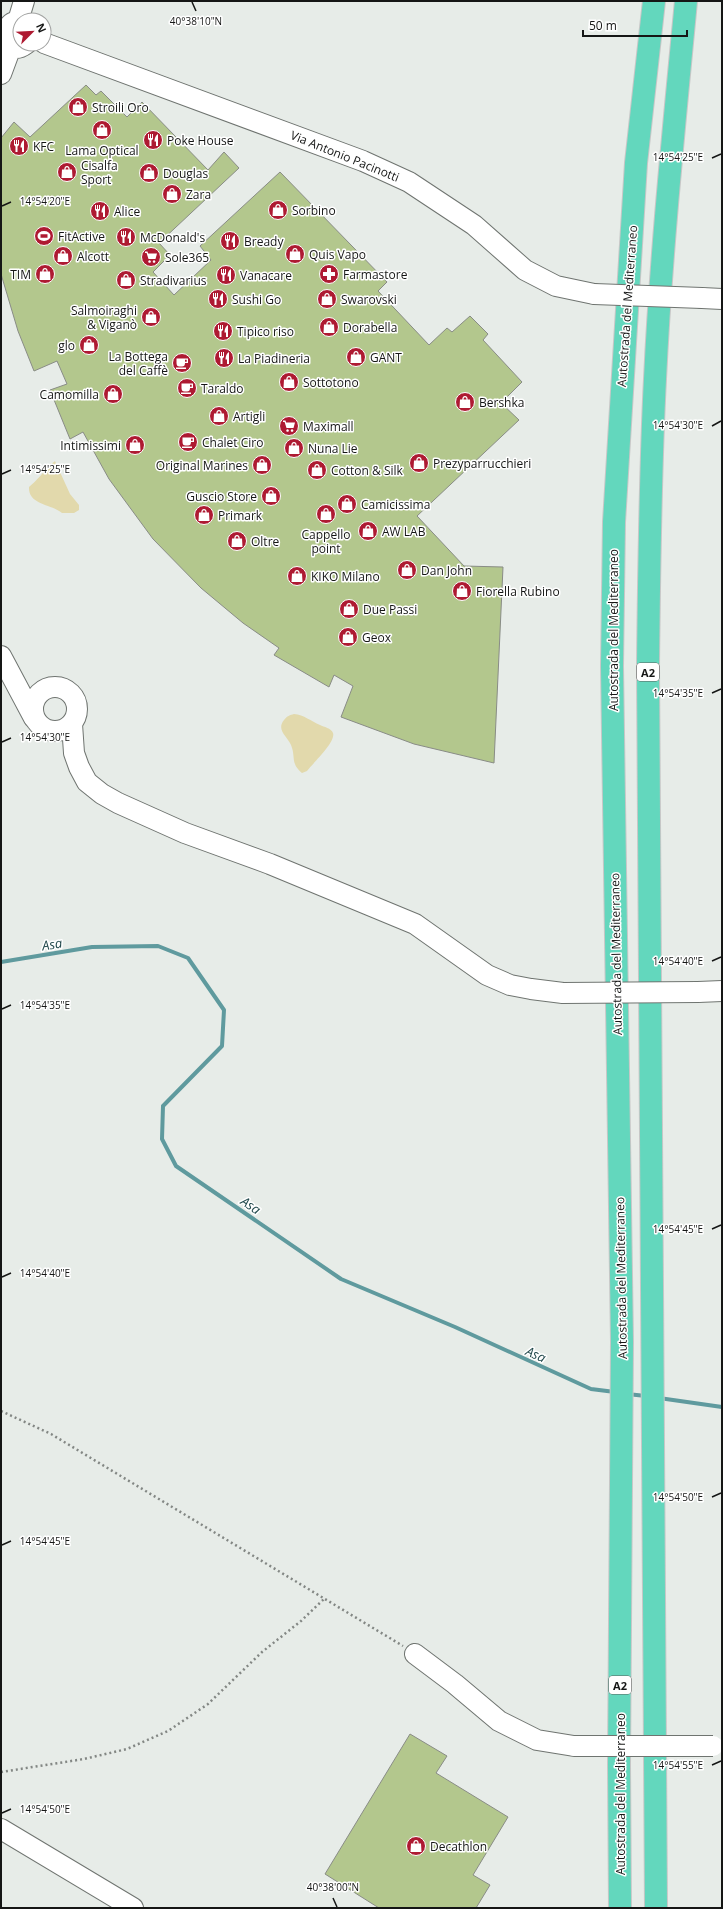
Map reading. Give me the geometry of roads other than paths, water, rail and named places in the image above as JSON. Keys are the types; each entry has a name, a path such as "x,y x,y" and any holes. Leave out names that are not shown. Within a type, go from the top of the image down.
{"highway":[{"name":"Autostrada del Mediterraneo","path":"620,1908 619,1765 622,1342 612,666 614,522 636,163 654,1"},
{"name":"A2","path":"656,1908 648,675 649,521 655,377 670,166 686,1"},
{"path":"608,1908 609,1796 619,1765"}],"street":[{"path":"12,45 7,45 3,36 24,1"},
{"name":"Via Antonio Pacinotti","path":"52,46 363,161 409,182 474,225 525,270 556,286 594,294 722,299"},
{"path":"1,74 14,52"},
{"path":"2,658 36,687 61,688 73,695 78,710 72,724 66,729 51,731 38,724 2,658"},
{"path":"34,718 33,704 36,697 47,688"},
{"path":"72,724 74,753 79,767 87,782 102,794 118,803 185,833 270,864 415,924 486,975 510,985 531,990 563,993 722,991"},
{"path":"415,1654 455,1684 499,1721 537,1740 574,1746 717,1747"},
{"path":"1,1829 133,1908"}],"waterway":[{"name":"Asa","path":"1,962 92,947 158,946 188,958 224,1010 222,1046 163,1106 162,1139 176,1166 341,1279 455,1327 591,1389 615,1392"},
{"name":"Asa","path":"627,1394 646,1396"},
{"name":"Asa","path":"659,1398 722,1407"}],"place":[{"name":"Stroili Oro","path":"78,107"},
{"name":"Lama Optical","path":"102,130"},
{"name":"Poke House","path":"153,140"},
{"name":"KFC","path":"19,146"},
{"name":"Cisalfa Sport","path":"67,172"},
{"name":"Douglas","path":"149,173"},
{"name":"Zara","path":"172,194"},
{"name":"Sorbino","path":"278,210"},
{"name":"Alice","path":"100,211"},
{"name":"FitActive","path":"44,236"},
{"name":"McDonald's","path":"126,237"},
{"name":"Bready","path":"230,241"},
{"name":"Quis Vapo","path":"295,254"},
{"name":"Alcott","path":"63,256"},
{"name":"Sole365","path":"151,257"},
{"name":"TIM","path":"45,274"},
{"name":"Farmastore","path":"329,274"},
{"name":"Vanacare","path":"226,275"},
{"name":"Stradivarius","path":"126,280"},
{"name":"Sushi Go","path":"218,299"},
{"name":"Swarovski","path":"327,299"},
{"name":"Salmoiraghi & Viganò","path":"151,317"},
{"name":"Dorabella","path":"329,327"},
{"name":"Tipico riso","path":"223,331"},
{"name":"glo","path":"89,345"},
{"name":"GANT","path":"356,357"},
{"name":"La Piadineria","path":"224,358"},
{"name":"La Bottega del Caffè","path":"182,363"},
{"name":"Sottotono","path":"289,382"},
{"name":"Taraldo","path":"187,388"},
{"name":"Camomilla","path":"113,394"},
{"name":"Bershka","path":"465,402"},
{"name":"Artigli","path":"219,416"},
{"name":"Maximall","path":"289,426"},
{"name":"Chalet Ciro","path":"188,442"},
{"name":"Intimissimi","path":"135,445"},
{"name":"Nuna Lie","path":"294,448"},
{"name":"Prezyparrucchieri","path":"419,463"},
{"name":"Original Marines","path":"262,465"},
{"name":"Cotton & Silk","path":"317,470"},
{"name":"Guscio Store","path":"271,496"},
{"name":"Camicissima","path":"347,504"},
{"name":"Cappello point","path":"326,514"},
{"name":"Primark","path":"204,515"},
{"name":"AW LAB","path":"368,531"},
{"name":"Oltre","path":"237,541"},
{"name":"Dan John","path":"407,570"},
{"name":"KIKO Milano","path":"297,576"},
{"name":"Fiorella Rubino","path":"462,591"},
{"name":"Due Passi","path":"349,609"},
{"name":"Geox","path":"348,637"},
{"name":"Decathlon","path":"416,1846"}]}
